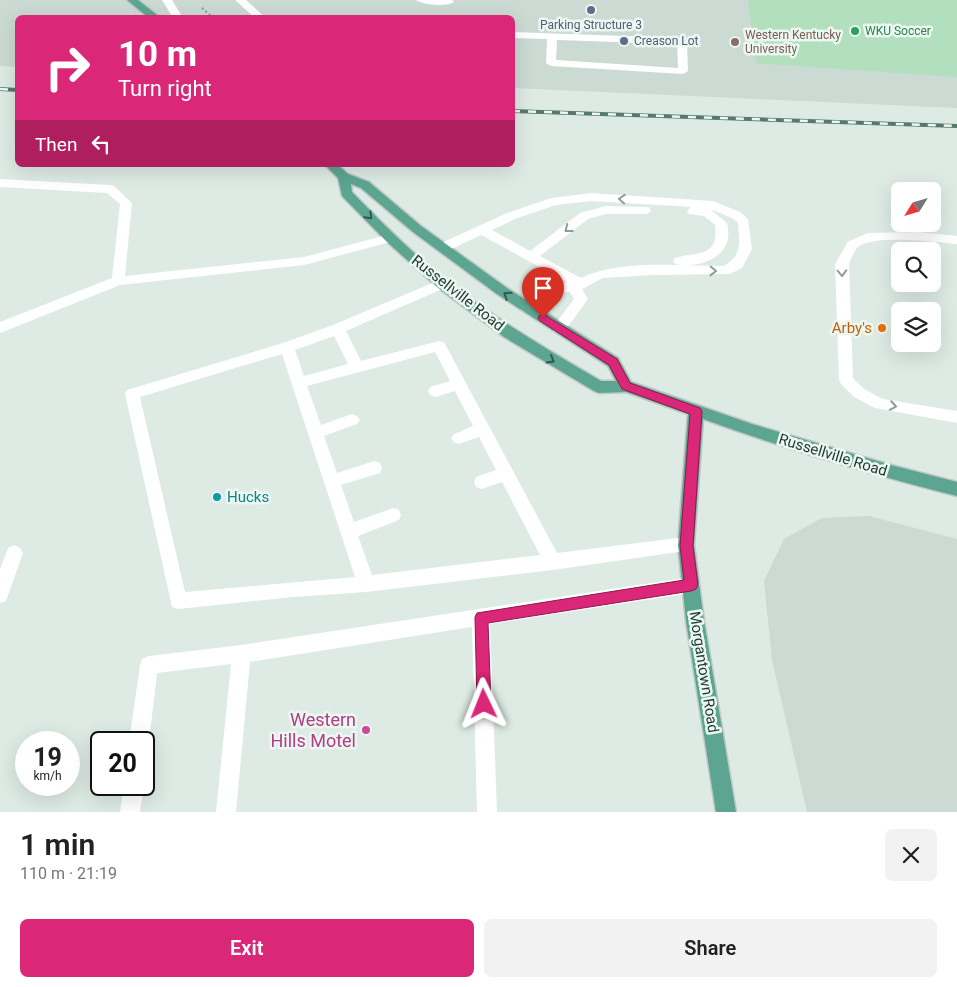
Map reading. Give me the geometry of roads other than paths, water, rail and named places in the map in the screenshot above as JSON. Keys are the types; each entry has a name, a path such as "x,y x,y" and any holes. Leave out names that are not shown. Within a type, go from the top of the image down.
{"main road":[{"path":"132,0 152,15"},
{"name":"Russellville Road","path":"333,167 344,177 365,185 442,248 527,308 613,362 626,386"},
{"name":"Russellville Road","path":"344,177 346,193 390,238 442,284 508,333 599,387 626,386 696,411 865,465 957,489"},
{"name":"Morgantown Road","path":"696,411 686,546 695,621 726,812"}],"street":[{"path":"167,0 176,15"},
{"path":"240,0 258,15"},
{"path":"421,0 449,2"},
{"path":"515,35 682,41 683,71 551,63 552,37"},
{"path":"0,183 110,189 126,203 118,281"},
{"path":"442,248 511,216 555,201 590,197 713,204 736,215 744,222 746,249 737,265 725,271 654,270 601,274"},
{"path":"527,308 559,287 576,285 616,265 638,262 698,260 713,254 722,239 721,223 707,212 606,210 584,216 531,257"},
{"path":"482,230 576,285 582,298 559,328"},
{"path":"957,240 919,236 868,237 852,245 842,264 846,380 859,393 880,404 957,417"},
{"path":"0,328 118,281 304,261 390,238"},
{"path":"442,284 338,329 287,347 132,394 178,601 293,589 366,584 686,546"},
{"path":"338,329 357,368"},
{"path":"299,383 439,346 553,562"},
{"path":"287,347 366,584"},
{"path":"435,391 459,384"},
{"path":"315,432 352,420"},
{"path":"459,438 482,429"},
{"path":"331,482 374,468"},
{"path":"482,482 505,474"},
{"path":"348,532 393,515"},
{"path":"0,595 14,553"},
{"path":"140,731 149,665 241,654 691,585"},
{"path":"482,617 487,812"},
{"path":"226,812 241,654"},
{"path":"130,812 132,796"}],"railway":[{"path":"0,89 15,90"},
{"path":"515,111 957,126"}],"place":[{"name":"Parking Structure 3","path":"591,10"},
{"name":"WKU Soccer","path":"855,31"},
{"name":"Creason Lot","path":"624,41"},
{"name":"Western Kentucky University","path":"735,42"},
{"name":"Arby's","path":"882,328"},
{"name":"Hucks","path":"217,497"},
{"name":"Western Hills Motel","path":"366,730"}]}
